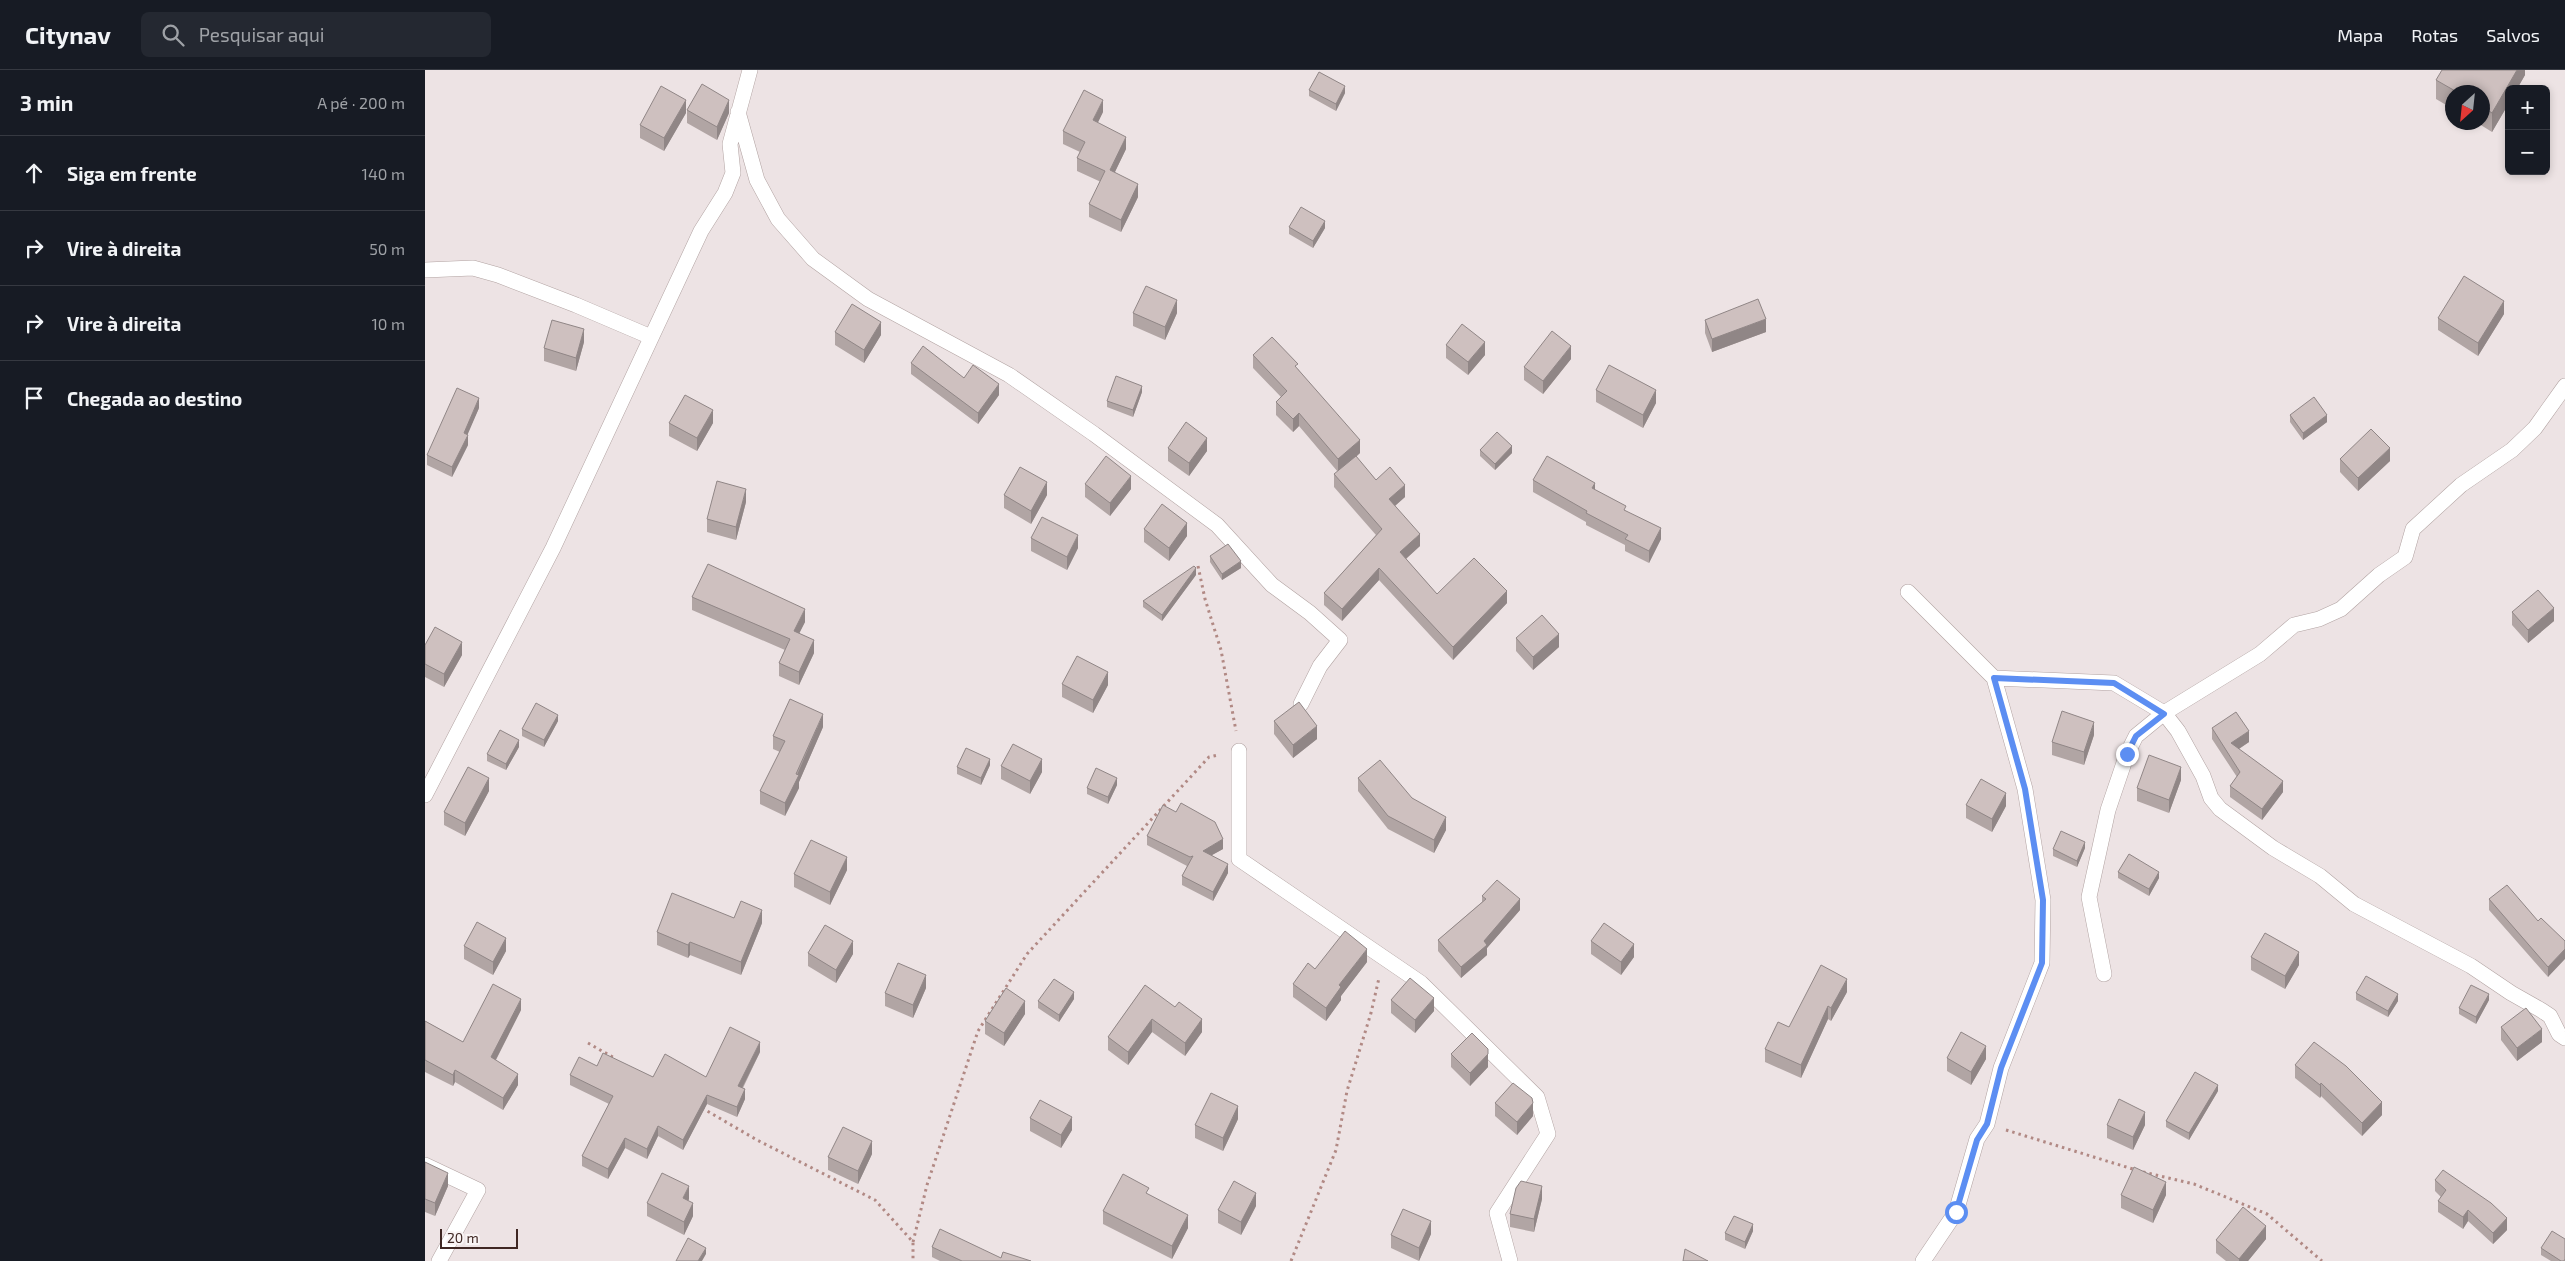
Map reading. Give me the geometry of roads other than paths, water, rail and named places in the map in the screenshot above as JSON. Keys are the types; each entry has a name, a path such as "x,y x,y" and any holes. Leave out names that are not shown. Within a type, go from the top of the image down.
{"street":[{"path":"425,795 553,548 701,231 725,193 733,173 730,144 750,70"},
{"path":"739,112 757,180 778,219 813,259 868,299 1009,375 1094,434 1217,525 1272,585 1310,613 1340,640 1320,666 1301,704"},
{"path":"425,270 473,268 497,275 651,337"},
{"path":"2104,974 2089,897 2108,810 2127,754 2136,736 2164,714 2260,654 2295,625 2319,619 2341,609 2379,575 2405,557 2413,529 2461,485 2511,450 2535,428 2565,386"},
{"path":"1908,592 1994,678 2025,789 2043,900 2042,963 2001,1068 1987,1124 1977,1140 1956,1212 1923,1261"},
{"path":"1994,678 2114,683 2164,714 2178,732 2203,776 2211,798 2220,809 2273,848 2320,876 2354,904 2471,966 2511,993 2541,1010 2550,1016 2559,1034 2565,1038"},
{"path":"1239,751 1239,860 1421,983 1537,1097 1548,1134 1497,1213 1510,1261"},
{"path":"425,1164 478,1190 439,1261"}]}
